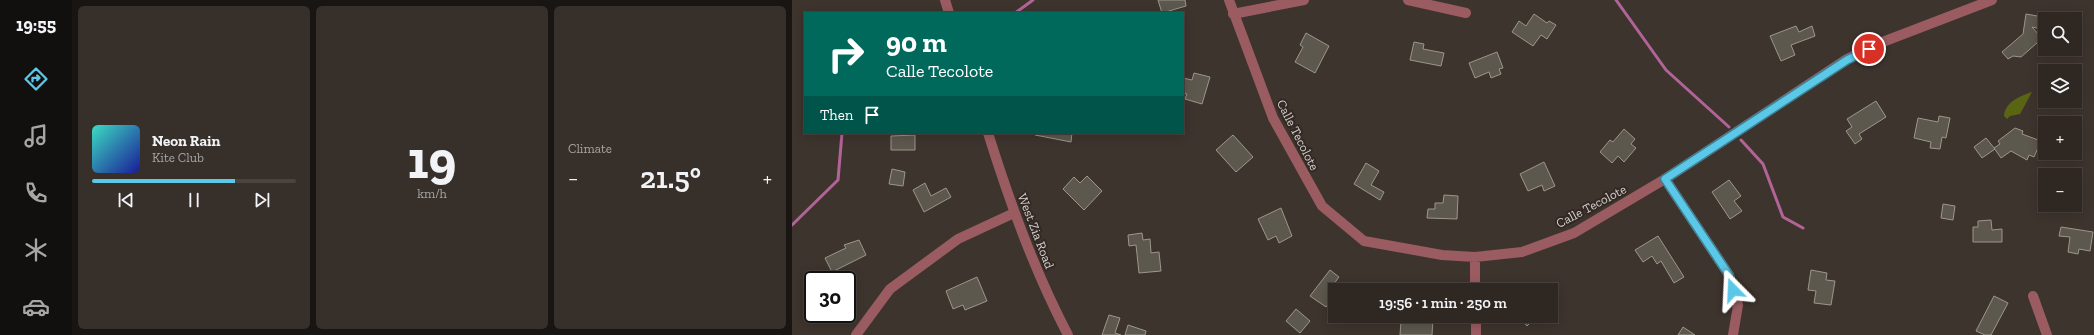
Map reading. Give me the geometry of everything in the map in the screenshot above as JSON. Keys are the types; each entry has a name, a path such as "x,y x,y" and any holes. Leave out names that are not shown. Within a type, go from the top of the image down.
{"street":[{"path":"945,0 949,12"},
{"name":"Calle Tecolote","path":"1229,0 1273,118 1322,206 1364,241 1442,255 1475,258 1522,252 1574,233 1665,179 1847,60 1880,43 1992,0"},
{"path":"1233,14 1304,0"},
{"path":"1408,0 1466,13"},
{"name":"West Zia Road","path":"988,134 1014,213 1040,278 1068,335"},
{"path":"1665,179 1729,275 1738,305 1733,335"},
{"path":"856,335 890,288 958,239 1014,213"},
{"path":"1475,258 1475,283"},
{"path":"2033,296 2047,335"},
{"path":"1476,323 1476,335"}],"green space":[{"path":"2032,92 2020,114 2010,116 2007,119 2004,116 2010,103 2023,95"}],"building":[{"path":"1158,0 1185,0 1186,6 1162,12"},
{"path":"1534,14 1547,23 1549,21 1556,25 1547,39 1541,35 1533,46 1512,32 1519,21 1526,26"},
{"path":"2026,14 2038,16 2038,28 2032,27 2038,34 2038,42 2021,57 2013,56 2008,59 2002,52 2023,34"},
{"path":"1796,26 1799,32 1812,26 1815,36 1791,45 1795,55 1781,61 1770,36"},
{"path":"1306,33 1329,46 1315,73 1295,62 1303,47 1300,45"},
{"path":"1414,42 1424,44 1423,49 1444,53 1441,66 1410,60"},
{"path":"1497,52 1503,68 1499,69 1501,74 1491,78 1489,72 1475,78 1469,63"},
{"path":"1194,73 1210,77 1202,104 1185,99 1187,94 1184,93 1184,78 1192,80"},
{"path":"1876,101 1886,117 1859,134 1862,139 1855,144 1846,131 1852,127 1847,119"},
{"path":"1939,116 1950,118 1946,138 1942,137 1940,149 1930,148 1931,142 1914,138 1918,118 1938,122"},
{"path":"2015,128 2023,131 2022,134 2038,140 2038,148 2034,157 2029,155 2027,160 2011,151 2001,158 1994,148 2000,144 1998,141"},
{"path":"1624,129 1635,139 1631,144 1636,148 1624,162 1618,156 1612,163 1600,152 1610,140 1613,142"},
{"path":"1036,134 1072,134 1071,142"},
{"path":"915,135 915,150 891,150 891,136"},
{"path":"1233,135 1253,157 1236,172 1216,150"},
{"path":"1986,138 1995,149 1982,158 1974,147"},
{"path":"1544,162 1555,186 1544,191 1542,185 1528,191 1520,174"},
{"path":"1366,163 1379,171 1371,185 1384,192 1380,200 1354,184"},
{"path":"892,169 905,172 903,186 889,184"},
{"path":"1087,176 1102,191 1084,210 1063,189 1074,177 1080,183"},
{"path":"1729,180 1741,196 1734,201 1742,211 1730,219 1712,192"},
{"path":"925,183 931,196 946,188 951,197 924,212 913,190"},
{"path":"1444,195 1458,196 1457,219 1427,218 1428,209 1435,209 1435,203 1443,203"},
{"path":"1943,204 1955,206 1953,220 1941,218"},
{"path":"1281,208 1292,236 1279,243 1276,236 1268,240 1258,219"},
{"path":"1991,220 1992,230 2002,229 2002,242 1973,242 1973,227 1978,227 1978,221"},
{"path":"2061,227 2093,232 2090,251 2079,249 2078,254 2068,252 2070,237 2059,236"},
{"path":"1142,233 1143,240 1150,239 1151,253 1159,252 1161,271 1139,273 1136,245 1129,246 1128,235"},
{"path":"1658,236 1684,277 1674,283 1661,261 1657,264 1652,256 1643,262 1635,250"},
{"path":"859,240 866,255 832,271 825,258 846,248 844,245"},
{"path":"1330,270 1339,277 1334,283 1328,283 1328,304 1326,307 1310,296"},
{"path":"1811,270 1827,273 1826,280 1835,281 1831,305 1814,303 1816,291 1808,290"},
{"path":"977,277 987,301 965,310 963,305 953,309 946,291"},
{"path":"1994,296 2008,303 1991,335 1985,335 1976,331"},
{"path":"1296,309 1310,321 1300,333 1286,321"},
{"path":"1109,315 1120,318 1115,333 1121,335 1102,335"},
{"path":"1401,323 1433,323 1432,335 1400,335"},
{"path":"1128,325 1146,331 1145,335 1125,335"},
{"path":"1683,327 1695,335 1678,335"}],"waterway":[{"path":"1016,12 1033,0"},
{"path":"1616,0 1666,70 1729,127"},
{"path":"792,225 838,180 842,134"},
{"path":"1741,140 1763,164 1783,217 1803,228"}],"route":[{"path":"1733,290 1729,275 1665,179 1847,60 1869,49"}]}
